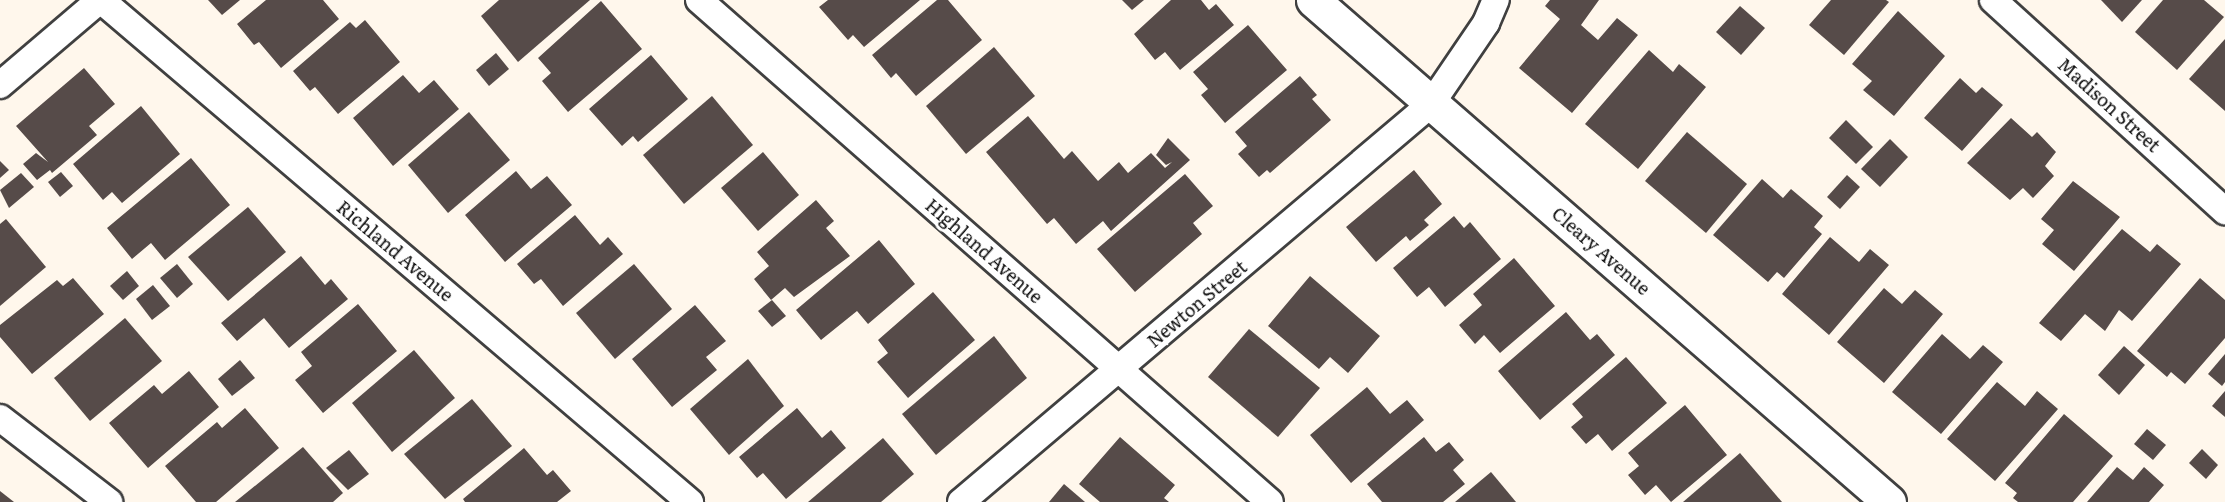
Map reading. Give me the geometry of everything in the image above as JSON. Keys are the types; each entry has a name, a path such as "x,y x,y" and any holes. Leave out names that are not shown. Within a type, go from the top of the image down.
{"street":[{"path":"0,85 101,0"},
{"name":"Richland Avenue","path":"101,0 690,502"},
{"name":"Highland Avenue","path":"699,0 1270,502"},
{"name":"Cleary Avenue","path":"1313,0 1889,502"},
{"name":"Newton Street","path":"961,502 1431,104 1486,23 1496,0"},
{"name":"Madison Street","path":"1993,0 2225,210"},
{"path":"0,418 109,502"}],"building":[{"path":"208,0 240,0 222,15"},
{"path":"266,0 323,0 339,19 281,68 259,42 254,45 237,24"},
{"path":"499,0 590,0 518,62 481,16"},
{"path":"828,0 920,0 864,47 853,35 848,40 819,7"},
{"path":"937,0 948,0 982,40 916,96 896,73 891,78 872,55"},
{"path":"1122,0 1144,0 1132,10"},
{"path":"1171,0 1201,0 1209,10 1216,4 1234,25 1180,70 1165,52 1155,60 1134,34"},
{"path":"1550,0 1599,0 1581,25 1598,40 1617,18 1638,35 1572,113 1519,68 1560,19 1545,6"},
{"path":"1831,0 1886,0 1889,2 1844,55 1809,25"},
{"path":"2101,0 2142,0 2122,22"},
{"path":"2163,0 2204,0 2224,17 2177,70 2135,32"},
{"path":"601,1 642,49 568,112 542,81 551,73 538,58"},
{"path":"1740,6 1765,28 1741,55 1716,32"},
{"path":"1898,11 1945,56 1894,116 1863,90 1872,81 1852,64"},
{"path":"365,20 400,62 338,114 315,87 310,91 293,71 350,22 356,28"},
{"path":"1248,25 1287,70 1225,123 1201,95 1208,89 1193,72"},
{"path":"2225,39 2225,111 2189,79"},
{"path":"994,47 1035,96 966,154 926,106"},
{"path":"1649,50 1673,72 1679,64 1706,87 1638,169 1585,124"},
{"path":"496,53 509,69 489,86 476,70"},
{"path":"651,55 688,99 638,142 633,136 622,146 589,109"},
{"path":"84,68 115,104 89,126 97,135 52,173 50,170 37,180 23,164 36,153 48,162 16,126"},
{"path":"403,75 419,93 434,80 459,109 393,166 353,118"},
{"path":"1300,76 1317,95 1312,99 1331,120 1270,173 1267,170 1259,177 1238,154 1247,146 1235,132"},
{"path":"1960,78 1976,93 1982,87 2003,105 1962,151 1924,118"},
{"path":"712,96 753,145 684,204 643,155"},
{"path":"141,106 180,154 122,203 112,192 103,200 73,164"},
{"path":"469,112 510,160 448,213 408,165"},
{"path":"1028,116 1064,159 1072,151 1098,181 1119,162 1128,173 1151,153 1165,168 1172,162 1166,165 1156,155 1168,138 1190,160 1111,231 1103,221 1076,244 1054,218 1047,224 986,152"},
{"path":"2011,118 2032,137 2037,132 2056,152 2045,166 2054,176 2033,198 2023,188 2010,200 1967,163"},
{"path":"1846,120 1873,147 1856,164 1829,138"},
{"path":"1687,132 1747,184 1706,233 1645,181"},
{"path":"1890,139 1908,157 1880,187 1861,169"},
{"path":"763,152 799,195 758,231 721,188"},
{"path":"191,158 230,205 165,260 151,243 132,259 107,228"},
{"path":"0,161 9,170 0,178"},
{"path":"1414,170 1442,204 1424,220 1429,225 1410,241 1406,236 1376,262 1346,227"},
{"path":"516,171 531,189 547,176 572,205 505,262 465,215"},
{"path":"61,172 73,186 60,197 48,182"},
{"path":"21,173 34,187 9,208 0,190"},
{"path":"1185,174 1213,206 1193,223 1202,234 1135,292 1097,249"},
{"path":"1847,175 1860,187 1840,209 1827,197"},
{"path":"1762,179 1783,198 1791,189 1823,216 1814,227 1822,234 1784,278 1777,272 1768,282 1713,235"},
{"path":"2073,181 2120,217 2074,271 2042,244 2054,230 2041,219"},
{"path":"816,200 834,221 826,228 850,256 794,297 785,288 771,300 754,279 769,266 757,252"},
{"path":"248,207 286,252 228,301 188,257"},
{"path":"575,215 600,245 608,237 623,254 563,306 541,279 534,284 517,264"},
{"path":"1454,216 1464,228 1470,222 1501,259 1445,307 1429,287 1417,297 1393,268"},
{"path":"6,219 46,267 0,306 0,224"},
{"path":"2122,229 2150,252 2157,244 2181,264 2132,321 2119,310 2105,331 2085,314 2061,341 2039,323"},
{"path":"1830,237 1859,262 1870,249 1889,265 1829,335 1782,294"},
{"path":"879,240 915,284 868,324 857,311 821,340 796,310"},
{"path":"301,256 325,285 331,279 348,299 289,348 264,318 237,341 221,323"},
{"path":"1514,258 1555,306 1500,353 1484,335 1475,344 1459,325 1482,305 1473,294"},
{"path":"177,264 193,284 177,298 160,278"},
{"path":"634,264 672,309 615,359 576,313"},
{"path":"127,271 139,286 123,300 110,286"},
{"path":"1310,276 1380,336 1348,373 1330,357 1319,369 1268,326"},
{"path":"73,278 104,314 32,374 0,337 0,325 57,280 63,286"},
{"path":"2200,278 2225,300 2225,338 2185,384 2171,372 2167,377 2137,351"},
{"path":"153,285 170,306 152,320 136,299"},
{"path":"1884,288 1902,304 1915,290 1943,314 1884,383 1837,342"},
{"path":"933,292 975,340 908,398 877,362 888,353 878,340"},
{"path":"772,300 786,316 772,327 758,311"},
{"path":"358,304 397,351 323,413 295,380 312,366 301,352"},
{"path":"695,305 726,341 706,357 717,370 672,407 632,359"},
{"path":"1566,312 1590,340 1597,334 1615,355 1540,420 1498,371"},
{"path":"125,318 162,361 90,421 54,378"},
{"path":"1249,329 1320,388 1278,437 1208,377"},
{"path":"1942,334 1970,359 1983,345 2003,362 1941,434 1892,392"},
{"path":"994,336 1027,378 936,455 902,414"},
{"path":"2124,346 2145,365 2119,395 2098,375"},
{"path":"414,350 455,398 392,452 352,403"},
{"path":"2225,354 2225,382 2222,386 2208,374"},
{"path":"1626,357 1667,403 1612,451 1598,434 1586,444 1571,427 1583,417 1572,404"},
{"path":"748,359 784,406 729,455 690,409"},
{"path":"240,360 255,378 232,396 218,379"},
{"path":"189,371 219,407 148,468 109,423 154,385 162,394"},
{"path":"1997,382 2025,406 2037,391 2058,409 1995,481 1947,439"},
{"path":"1367,387 1390,414 1407,400 1424,420 1351,483 1310,435"},
{"path":"2225,391 2225,417 2212,406"},
{"path":"472,399 512,446 445,499 404,454"},
{"path":"1685,405 1727,455 1671,502 1656,485 1645,495 1628,475 1639,466 1628,453"},
{"path":"245,408 279,448 216,502 196,502 165,466 217,422 222,428"},
{"path":"797,408 822,438 831,430 846,448 786,499 763,473 757,478 739,457"},
{"path":"2064,414 2113,456 2073,502 2018,502 2013,498 2017,493 2005,483"},
{"path":"2147,429 2166,445 2153,460 2134,444"},
{"path":"1120,437 1175,485 1164,498 1169,502 1100,502 1079,484"},
{"path":"1424,437 1436,452 1449,442 1464,460 1453,470 1465,484 1443,502 1382,502 1367,484"},
{"path":"883,438 914,474 881,502 808,502"},
{"path":"303,447 343,493 333,502 235,502"},
{"path":"524,448 547,475 553,470 571,491 557,502 465,502 463,499"},
{"path":"2202,449 2218,465 2206,479 2189,463"},
{"path":"349,450 369,474 348,490 326,468"},
{"path":"1740,453 1782,502 1683,502"},
{"path":"2117,467 2133,480 2144,467 2164,485 2149,502 2087,502"},
{"path":"1491,472 1516,502 1455,502"},
{"path":"1064,484 1085,502 1049,502"},
{"path":"0,491 14,502 0,502"}]}
